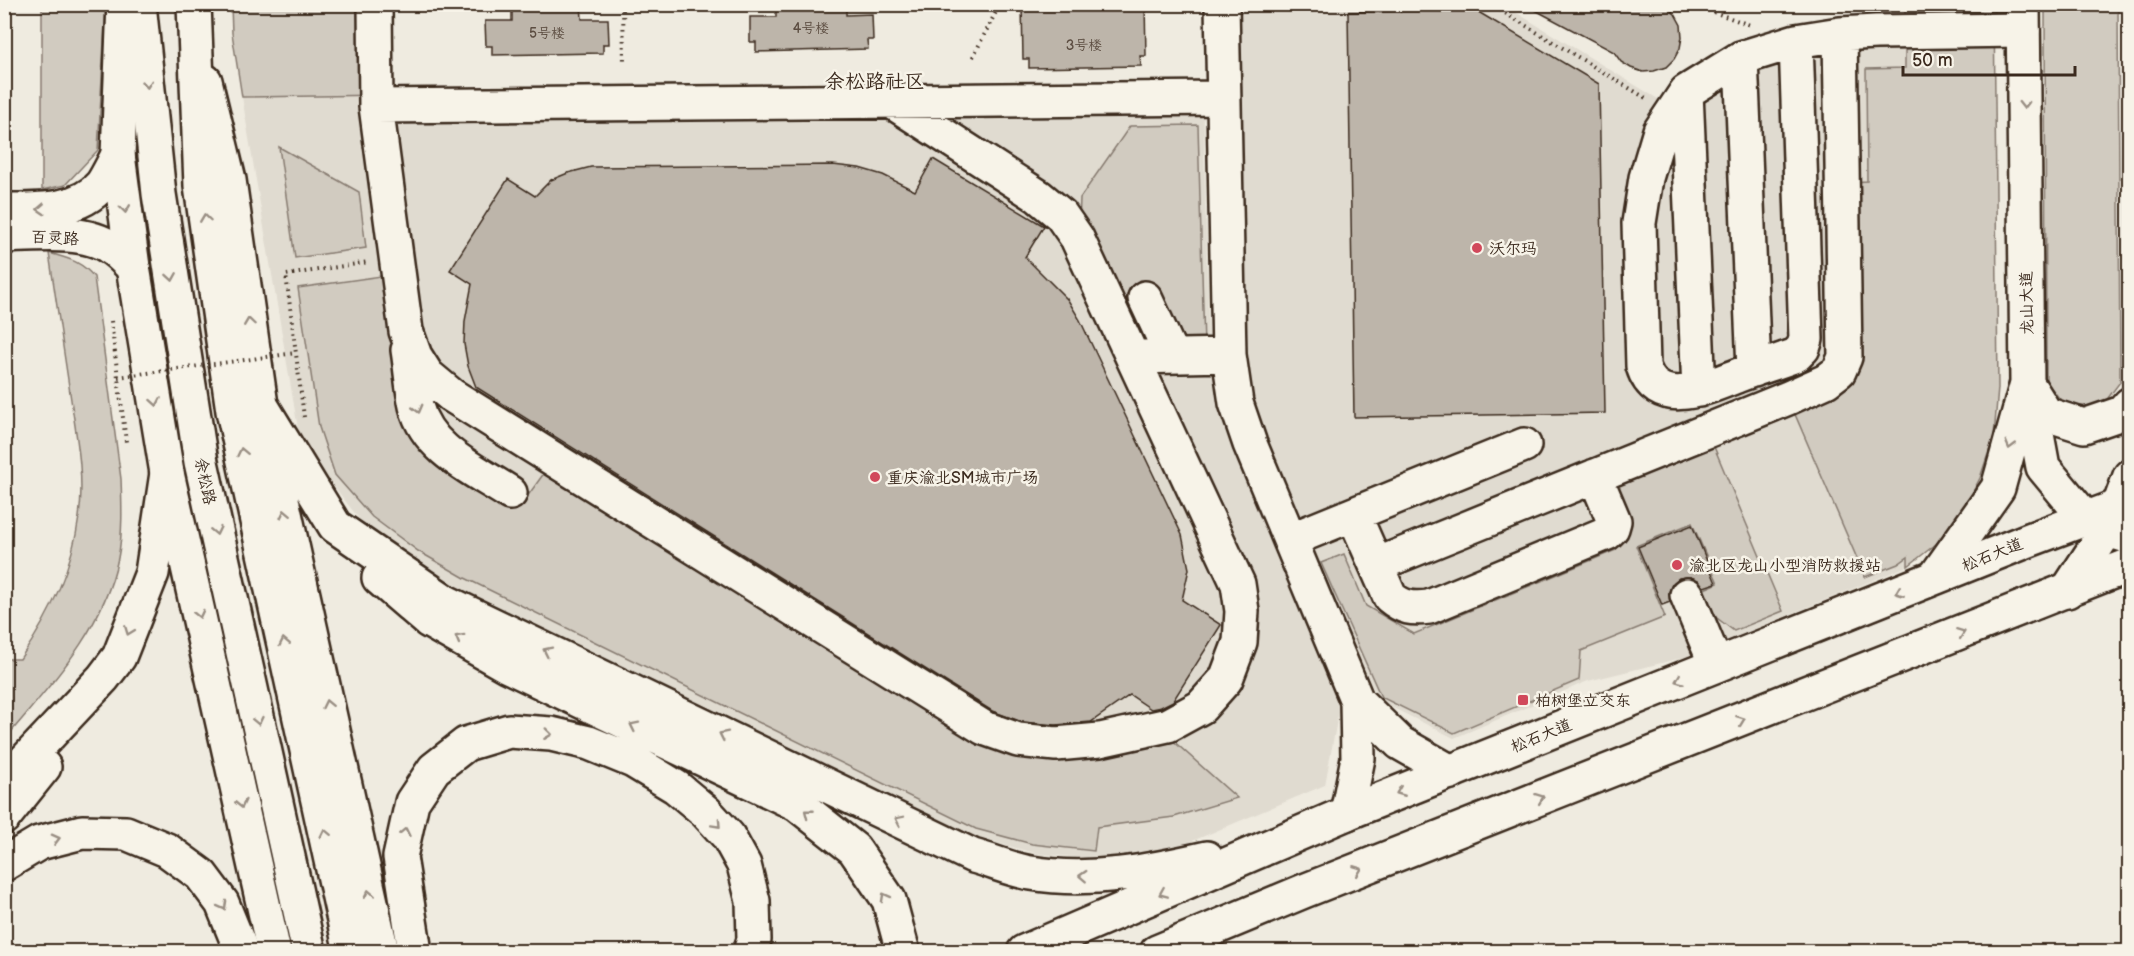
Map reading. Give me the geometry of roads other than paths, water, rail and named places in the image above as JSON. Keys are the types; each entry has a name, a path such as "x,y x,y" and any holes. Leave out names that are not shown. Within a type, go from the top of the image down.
{"main road":[{"path":"124,4 118,155 133,267 167,472 274,951"},
{"name":"余松路","path":"139,4 159,194 201,462 309,951"},
{"path":"194,4 201,186 233,411 351,951"},
{"path":"375,4 376,106 416,406 422,423 432,438 446,451 510,493"},
{"path":"1222,4 1229,354 1236,403 1250,444 1358,701 1400,743 1451,772"},
{"path":"1796,41 1806,339 1803,348 1796,355 1699,390 1679,393 1664,391 1652,384 1643,366 1639,223 1646,178 1660,132 1679,103 1741,58 1796,41 1840,34 2023,17"},
{"name":"龙山大道","path":"1935,577 1998,488 2027,383 2023,17"},
{"path":"1376,565 1788,398 1826,381 1839,371 1845,357 1840,34"},
{"path":"194,38 229,180 261,405 382,951"},
{"path":"1741,58 1754,370"},
{"path":"376,106 1223,98"},
{"path":"405,331 415,356 427,375 451,394 984,728 1018,740 1056,744 1100,740 1168,725 1201,707 1226,679 1240,642 1242,611 1238,584 1077,238 1061,215 1038,196 891,101"},
{"path":"1679,103 1699,390"},
{"name":"百灵路","path":"4,210 50,209 81,200 101,185 118,155"},
{"name":"百灵路","path":"4,236 52,235 88,238 110,247 133,267"},
{"path":"1145,298 1172,356"},
{"path":"1133,357 1229,354"},
{"path":"2027,383 2046,414 2084,426 2122,413 2130,404"},
{"path":"2027,383 2043,467 2117,512 2067,591"},
{"path":"261,405 335,525 369,569 429,621 506,665 796,804 854,849 889,900 903,951"},
{"path":"1290,540 1524,445"},
{"path":"4,817 35,781 119,657 152,573 167,472"},
{"path":"1353,515 1390,597 1400,606 1412,609 1429,607 1607,533 1614,521 1595,476"},
{"name":"松石大道","path":"1024,951 1347,813 1935,577 2117,512"},
{"path":"335,525 446,602 973,856 1031,873 1099,877 1172,866 1285,841"},
{"path":"1157,951 2130,565"},
{"path":"1688,595 1716,665"},
{"path":"4,783 103,678"},
{"path":"1347,813 1358,758 1358,701"},
{"path":"415,951 400,857 412,802 434,769 466,744 508,731 551,734 589,743 633,761 676,787 706,812 728,836 744,865 753,901 754,940 750,951"},
{"path":"4,864 39,843 50,840 82,832 126,833 167,850 201,875 222,903 242,951"},
{"path":"1208,951 1304,891"}],"place":[{"name":"沃尔玛","path":"1477,248"},
{"name":"重庆渝北SM城市广场","path":"875,477"},
{"name":"渝北区龙山小型消防救援站","path":"1677,565"},
{"name":"柏树堡立交东","path":"1523,700"}],"district":[{"name":"余松路社区","path":"875,81"}]}
